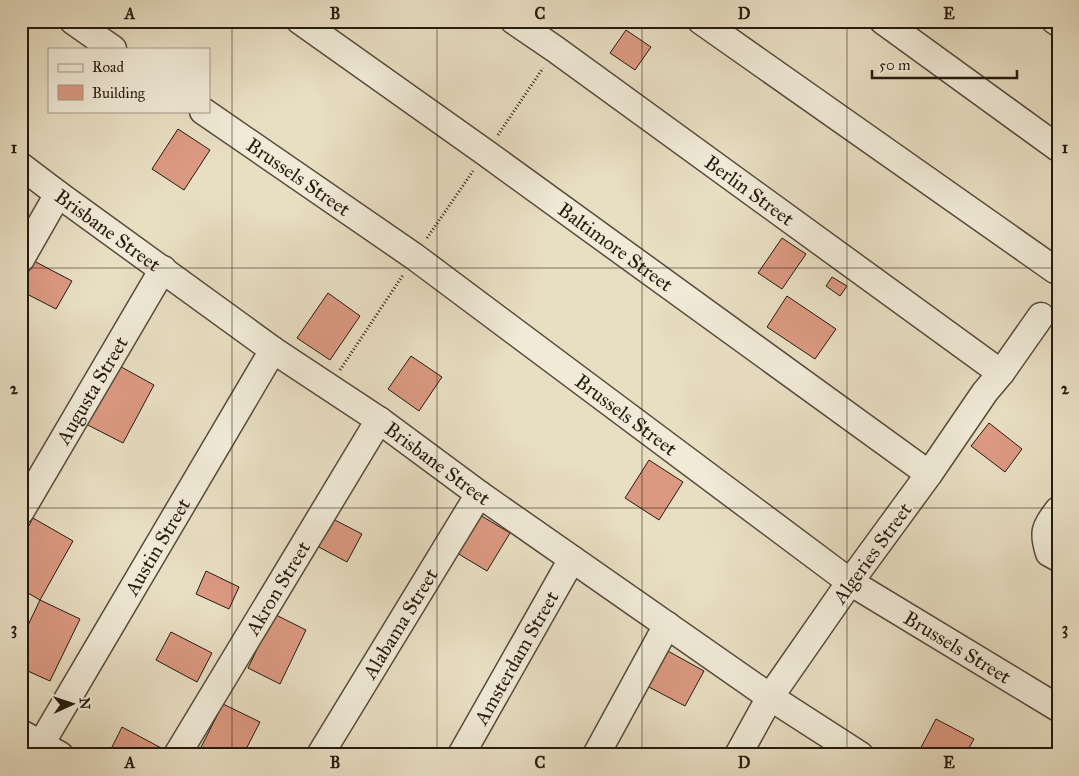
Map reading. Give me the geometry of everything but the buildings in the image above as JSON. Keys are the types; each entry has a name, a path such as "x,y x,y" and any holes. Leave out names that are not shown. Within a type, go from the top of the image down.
{"street":[{"path":"73,21 111,48"},
{"name":"Baltimore Street","path":"300,21 486,153 929,474"},
{"name":"Berlin Street","path":"514,21 993,367"},
{"path":"701,21 1058,271"},
{"path":"883,21 1058,148"},
{"name":"Brussels Street","path":"204,112 415,257 850,582 1058,708"},
{"name":"Brisbane Street","path":"21,166 273,350 379,420 479,494 770,697 860,755"},
{"path":"21,260 58,194"},
{"name":"Augusta Street","path":"21,510 163,270"},
{"name":"Algeries Street","path":"738,755 770,697 985,392 993,367 1040,316"},
{"name":"Austin Street","path":"41,744 273,350"},
{"name":"Akron Street","path":"177,755 379,420"},
{"name":"Alabama Street","path":"320,755 479,494"},
{"path":"1058,510 1046,526 1044,540 1049,553 1058,558"},
{"name":"Amsterdam Street","path":"461,755 572,559"},
{"path":"596,755 667,625"}],"path":[{"path":"329,387 555,49"}]}
